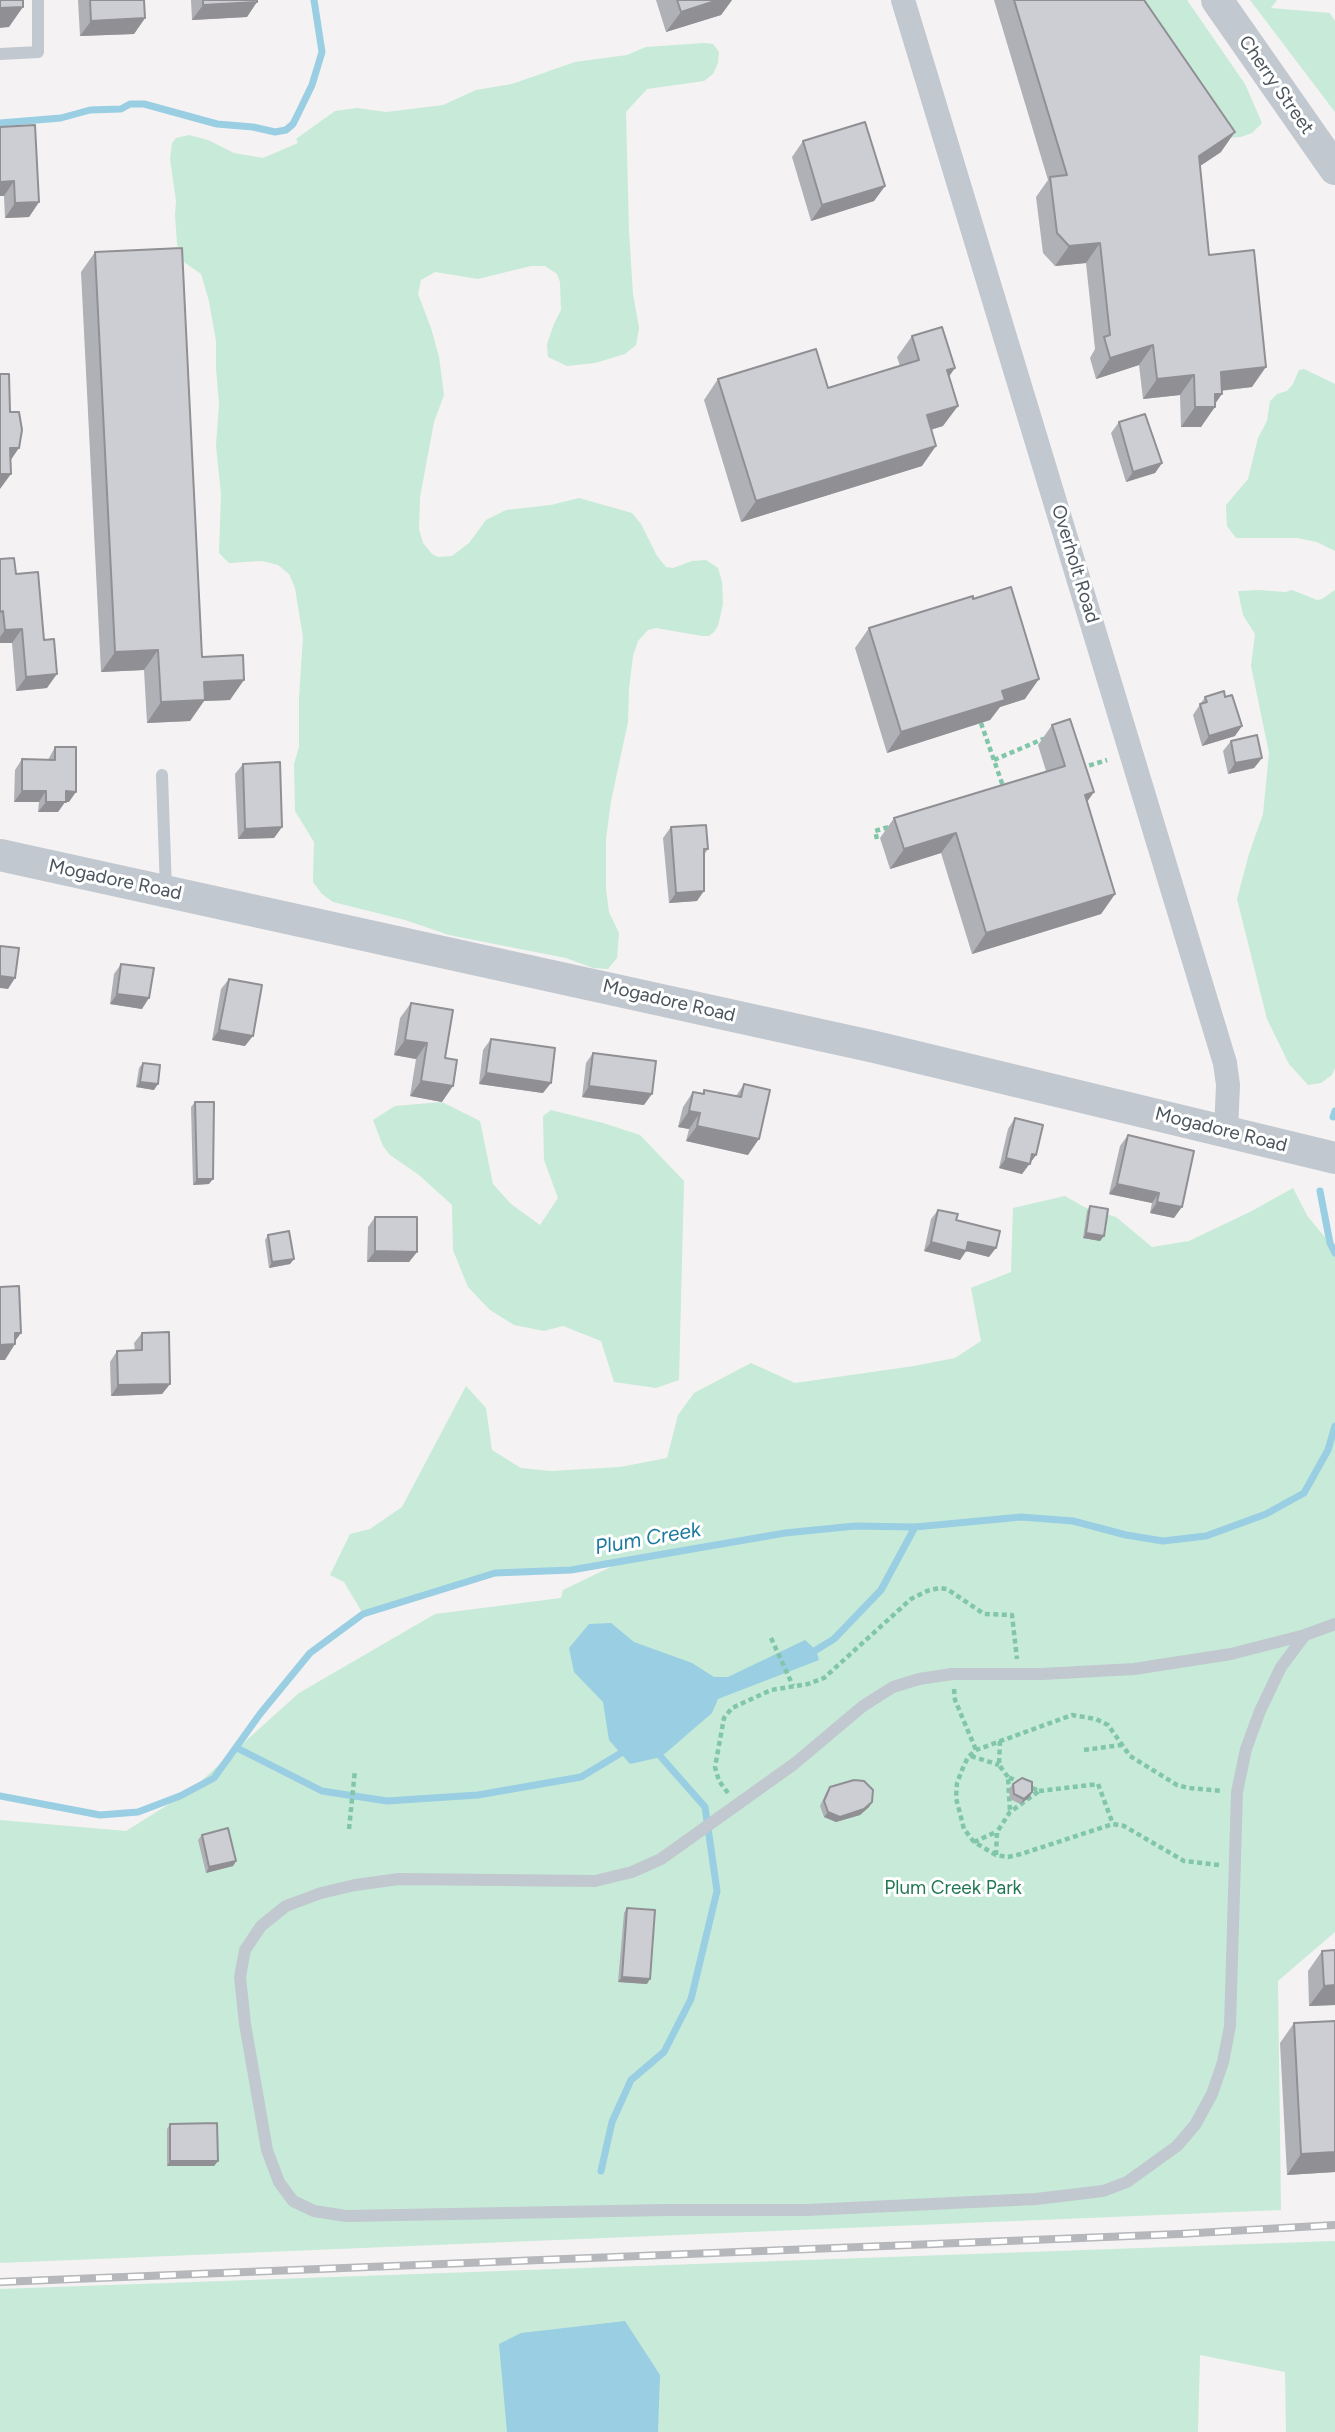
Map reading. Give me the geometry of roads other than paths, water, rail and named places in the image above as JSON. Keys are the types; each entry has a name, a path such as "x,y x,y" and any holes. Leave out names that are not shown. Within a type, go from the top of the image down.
{"street":[{"name":"Overholt Road","path":"903,0 1225,1063 1228,1085 1226,1130"},
{"name":"Cherry Street","path":"1217,0 1335,169"},
{"name":"Mogadore Road","path":"0,855 875,1047 1335,1158"}],"lane":[{"path":"0,54 38,52 38,0"},
{"path":"162,775 166,890"},
{"path":"1305,1635 1282,1667 1260,1711 1246,1749 1237,1792 1230,2026 1223,2062 1212,2094 1195,2125 1177,2146 1127,2182 1103,2191 1036,2199 807,2210 346,2216 314,2211 293,2201 279,2182 267,2150 240,1977 245,1950 261,1926 286,1906 321,1893 399,1879 595,1881 632,1872 661,1859 794,1764 863,1706 893,1687 952,1674 1134,1669 1231,1654 1305,1635 1335,1623"}],"water":[{"path":"611,1623 634,1642 692,1663 714,1677 728,1677 805,1640 816,1650 819,1660 718,1699 712,1713 661,1757 630,1764 609,1740 603,1702 574,1672 569,1648 589,1624"},
{"path":"625,2321 660,2375 658,2432 507,2432 499,2344 521,2333"}],"waterway":[{"path":"0,123 61,118 90,110 121,109 130,104 144,104 217,124 275,132 286,130 293,124 312,85 322,52 314,0"},
{"name":"Plum Creek","path":"1333,1117 1335,1111"},
{"name":"Plum Creek","path":"1320,1191 1330,1243 1335,1253"},
{"name":"Plum Creek","path":"0,1796 100,1815 138,1812 180,1796 214,1778 260,1714 310,1653 363,1614 495,1573 571,1570 785,1533 855,1526 915,1527 1021,1517 1073,1521 1126,1535 1163,1541 1206,1536 1266,1514 1304,1493 1328,1450 1335,1426"},
{"path":"816,1650 834,1639 881,1590 915,1527"},
{"path":"237,1748 322,1791 387,1801 478,1795 581,1777 621,1753"},
{"path":"601,2171 612,2122 631,2080 664,2052 691,1999 717,1891 705,1807 661,1757"}],"railway":[{"path":"0,2282 1179,2234 1335,2225"}],"park label":[{"name":"Plum Creek Park","path":"953,1888"}]}
